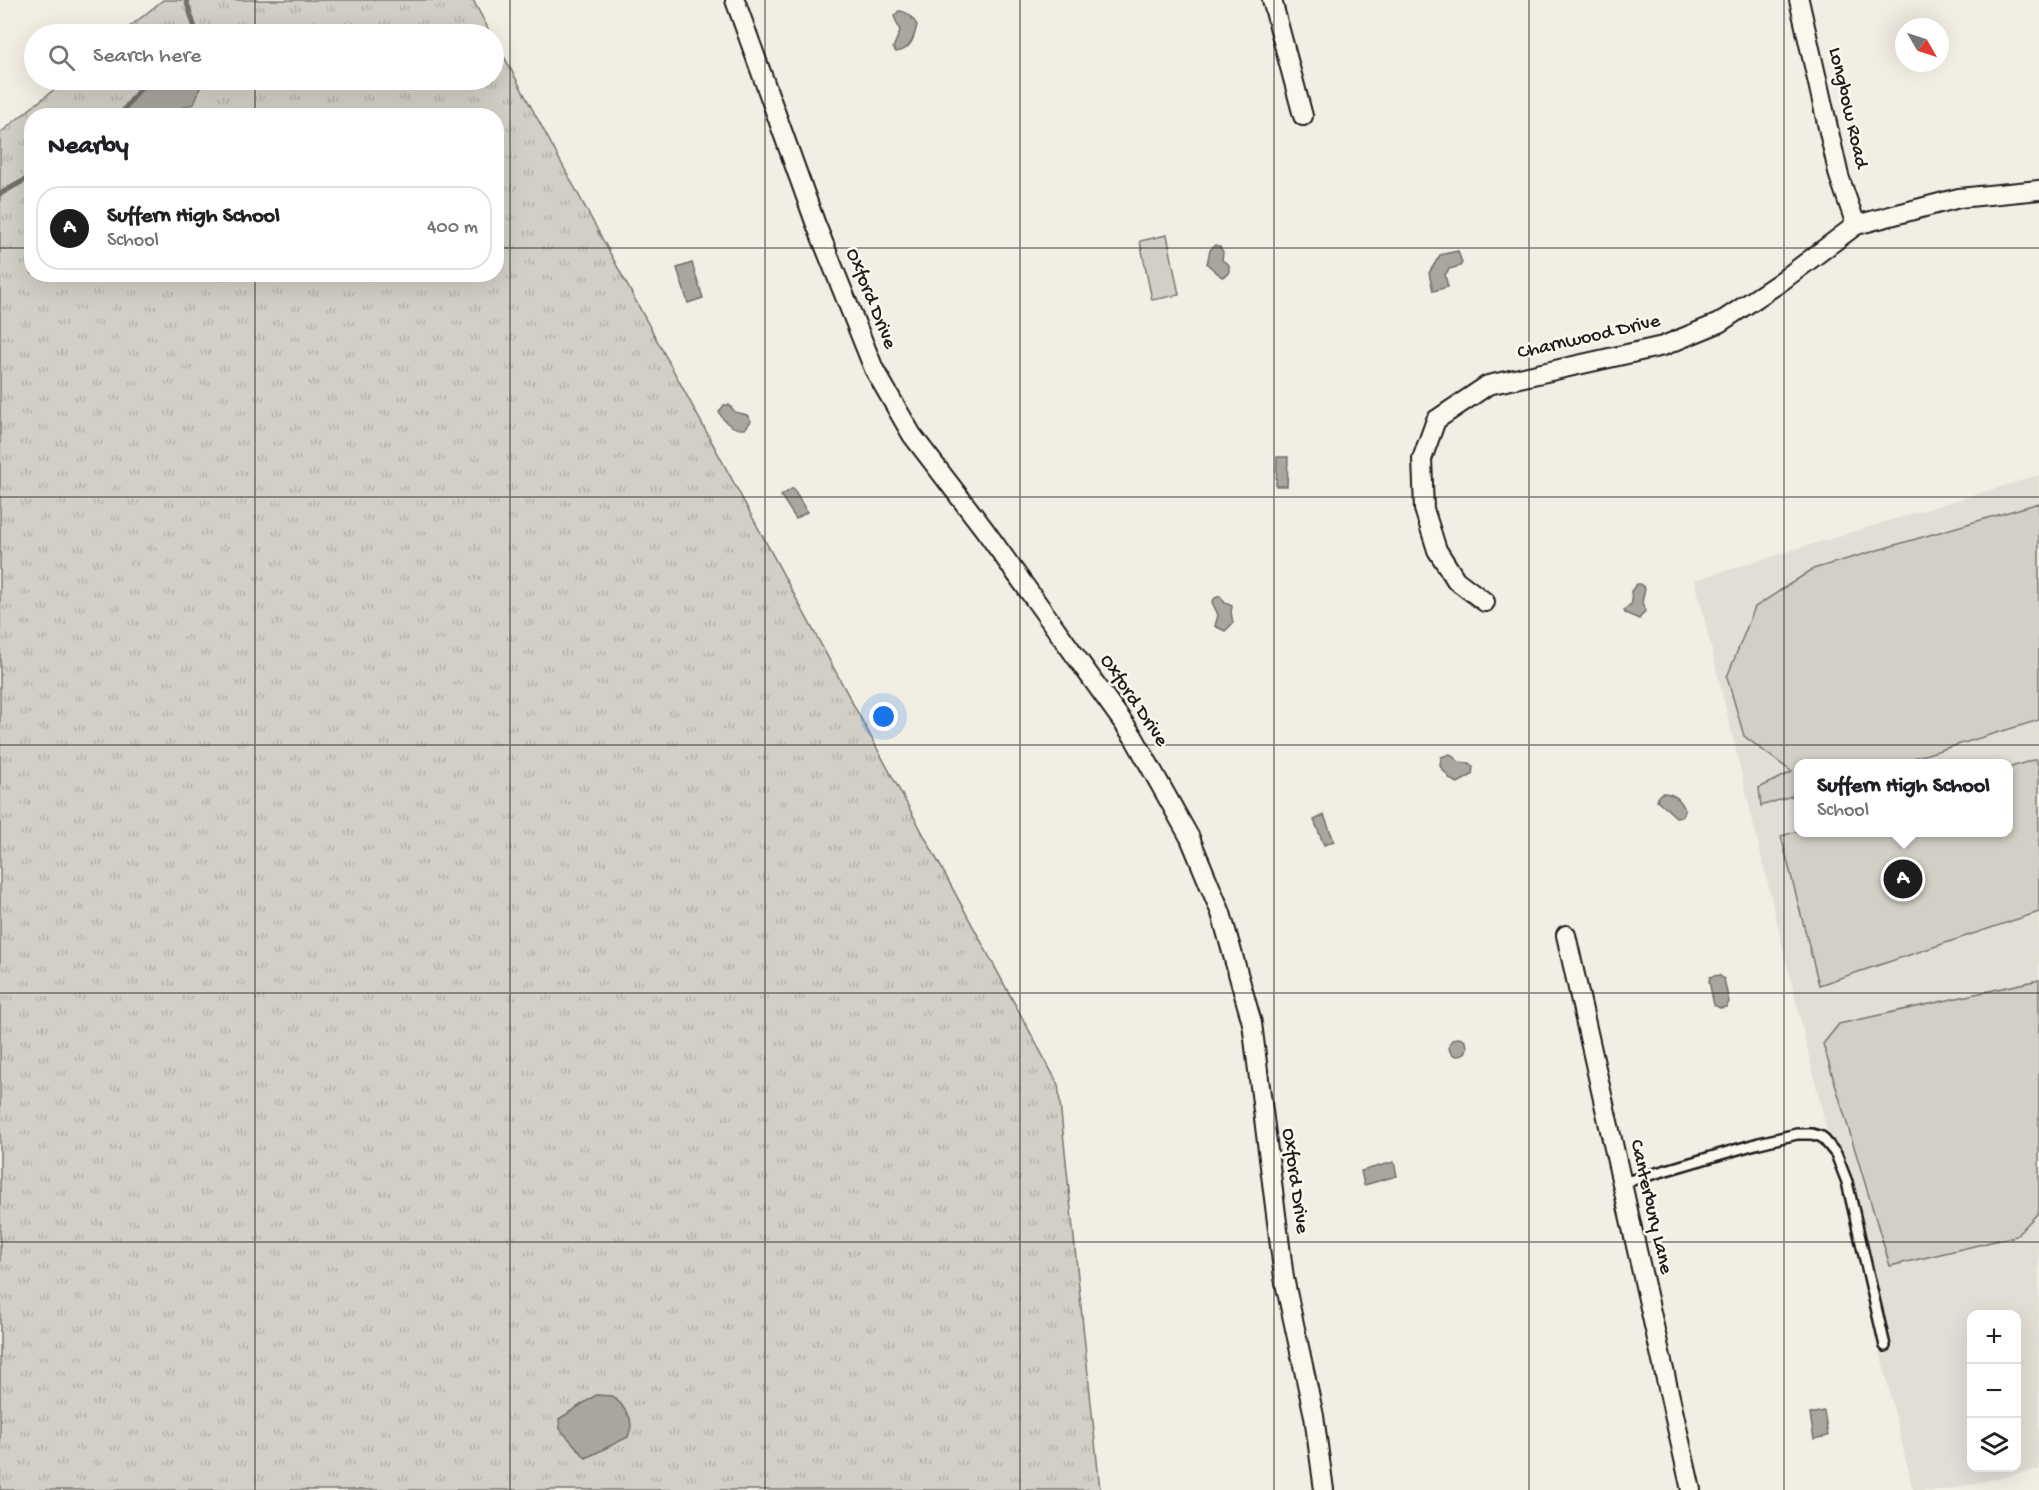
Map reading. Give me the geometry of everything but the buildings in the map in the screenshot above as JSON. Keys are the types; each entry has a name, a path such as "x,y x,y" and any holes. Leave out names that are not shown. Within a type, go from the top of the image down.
{"street":[{"name":"Oxford Drive","path":"735,0 814,222 874,369 912,435 984,530 1133,736 1190,838 1221,913 1252,1023 1284,1278 1314,1416 1324,1490"},
{"path":"1272,0 1302,116"},
{"name":"Longbow Road","path":"1799,0 1839,176 1856,225"},
{"name":"Charnwood Drive","path":"1485,602 1456,580 1437,550 1425,508 1422,459 1436,420 1488,385 1663,346 1719,322 1779,283 1856,225 1959,198 2039,190"},
{"name":"Canterbury Lane","path":"1566,935 1691,1490"}],"lane":[{"path":"1622,1183 1726,1152 1797,1134 1822,1137 1836,1154 1847,1182 1885,1346"}],"shaded area":[{"path":"899,11 908,14 917,25 913,39 908,46 896,52 893,48 900,31 894,16"},
{"path":"139,90 199,90 194,104 181,108 125,108"},
{"path":"1215,245 1220,247 1223,252 1222,260 1229,265 1229,273 1222,277 1207,264 1210,250"},
{"path":"1458,251 1462,263 1460,266 1449,269 1445,275 1448,287 1433,291 1429,273 1440,255"},
{"path":"692,263 703,298 688,303 677,268"},
{"path":"724,405 729,405 735,412 747,415 751,421 745,429 733,427 724,419 719,412"},
{"path":"1277,457 1288,457 1287,486 1276,486"},
{"path":"2039,475 2039,1469 1946,1490 1913,1490 1695,580"},
{"path":"793,488 807,512 796,519 781,496"},
{"path":"1637,584 1641,584 1645,589 1642,602 1645,611 1639,619 1625,613 1624,610 1632,603 1631,591"},
{"path":"1220,596 1225,603 1232,606 1233,623 1225,631 1215,626 1218,615 1212,602"},
{"path":"1450,754 1459,762 1469,763 1473,767 1472,775 1458,783 1451,780 1440,766 1441,757"},
{"path":"1662,793 1673,795 1679,800 1685,810 1682,816 1676,817 1657,800"},
{"path":"1324,815 1334,841 1324,845 1314,820"},
{"path":"1719,975 1724,979 1729,1002 1726,1007 1720,1008 1714,1005 1709,981 1710,977"},
{"path":"1454,1038 1462,1038 1467,1043 1465,1054 1454,1056 1449,1051 1449,1043"},
{"path":"1394,1162 1397,1176 1364,1185 1361,1171"},
{"path":"596,1395 612,1396 621,1404 630,1418 631,1427 628,1437 586,1458 560,1429 559,1419"},
{"path":"1824,1411 1828,1436 1814,1439 1810,1414"}],"green space":[{"path":"163,0 473,0 486,24 133,24"},
{"path":"504,57 1058,1084 1100,1490 0,1490 0,133 24,114 24,282 504,282 504,108 31,108 54,90 504,90"},
{"path":"1167,235 1179,295 1152,300 1140,241"},
{"path":"2039,503 2039,720 1911,759 1794,759 1794,795 1761,806 1759,788 1792,772 1744,736 1727,677 1755,607 1813,569"},
{"path":"2036,759 2039,768 2039,912 1819,985 1781,836 1794,832 1794,837 2013,837 2013,766"},
{"path":"2039,980 2039,1212 2016,1236 1890,1266 1823,1044 1839,1024"}],"waterway":[{"path":"186,0 194,24"},
{"path":"125,108 139,90"},
{"path":"0,194 24,180"}],"place":[{"name":"Suffern High School","path":"1903,879"}]}
